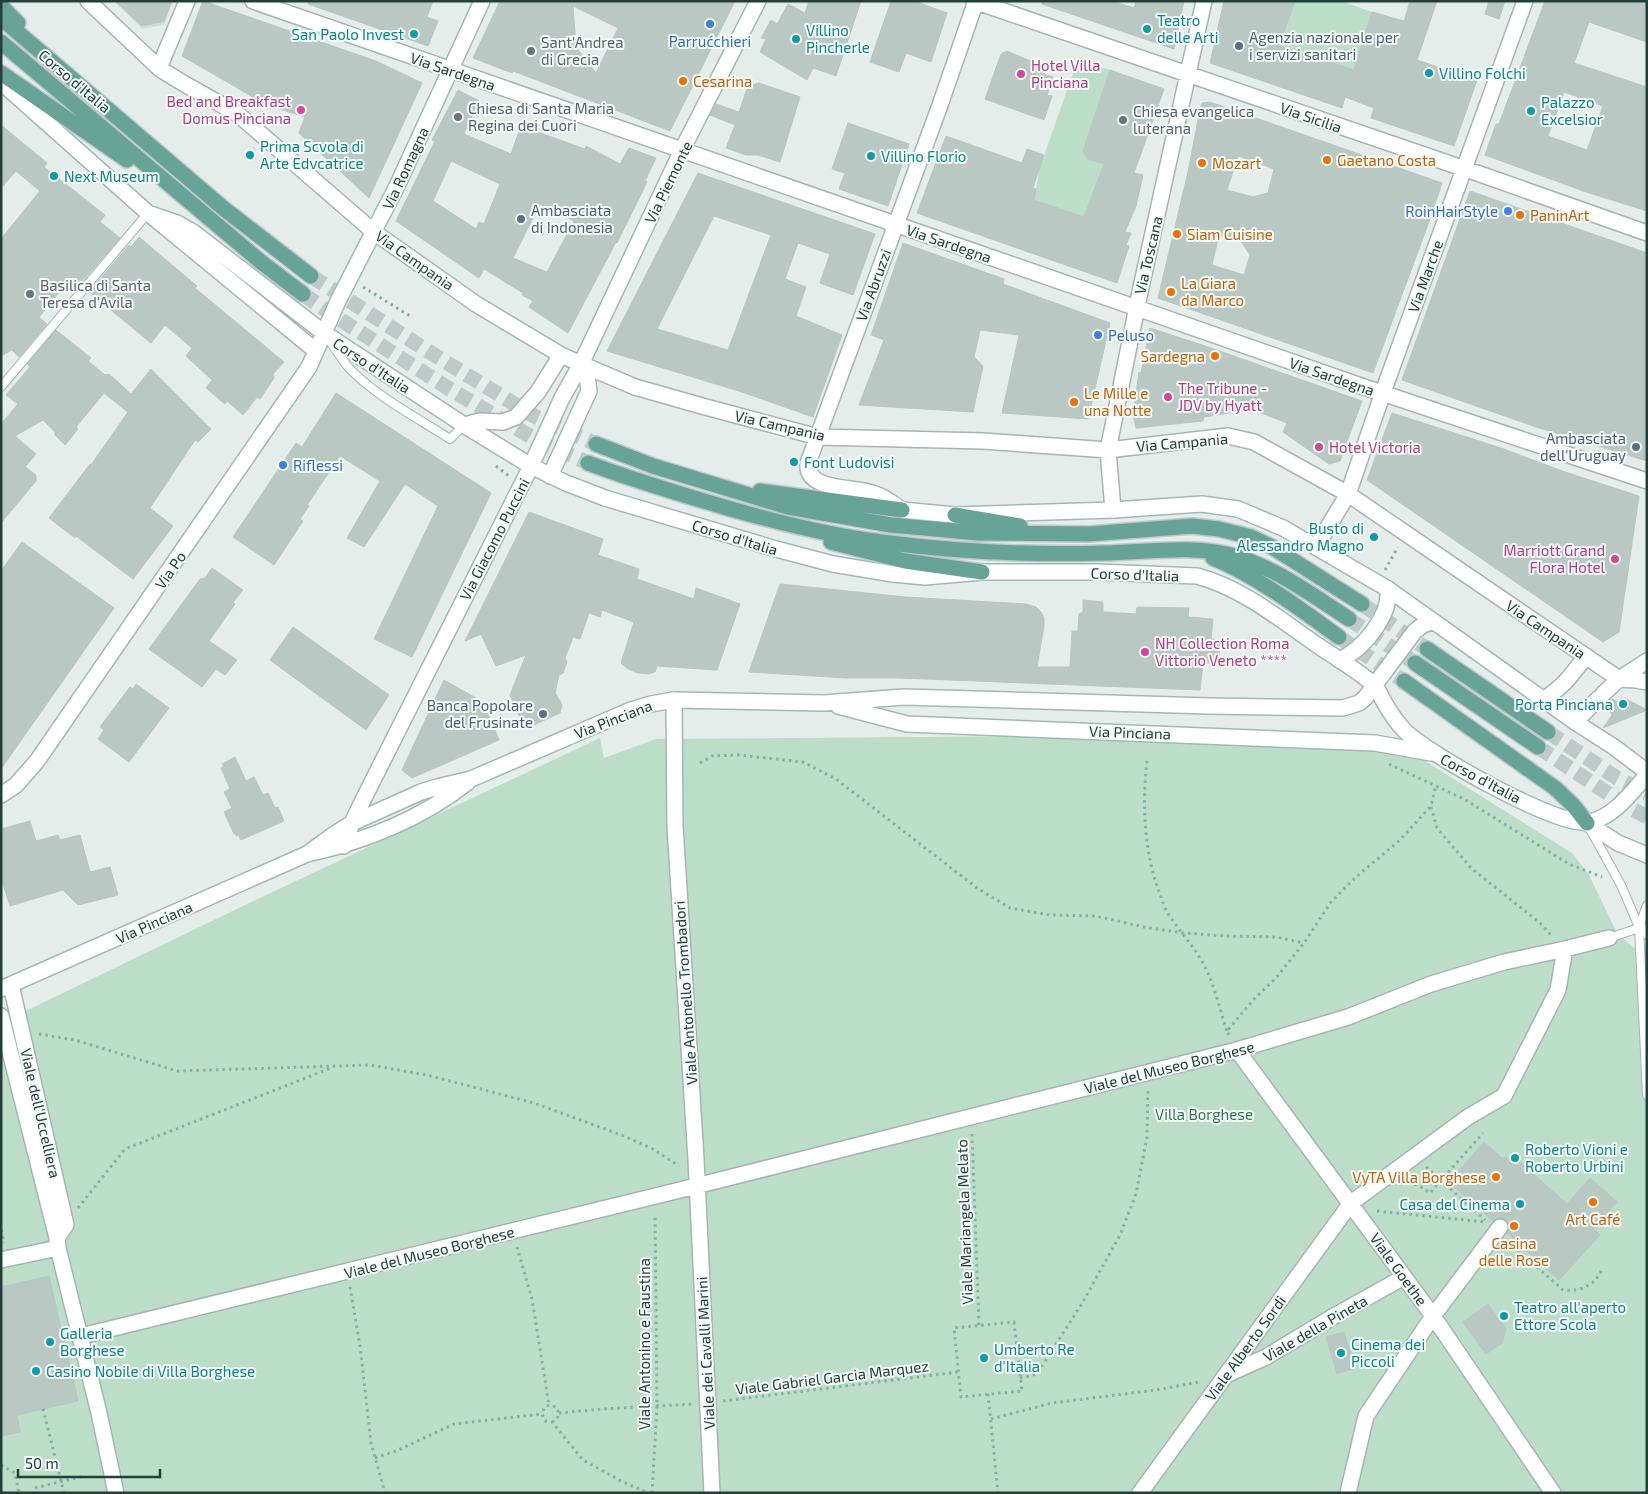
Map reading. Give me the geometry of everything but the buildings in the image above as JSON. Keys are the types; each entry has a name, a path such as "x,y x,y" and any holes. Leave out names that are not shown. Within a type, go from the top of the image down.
{"main road":[{"path":"1,6 73,79"},
{"name":"Corso d'Italia","path":"1,18 223,208 311,276"},
{"name":"Corso d'Italia","path":"1,42 261,262 303,294"},
{"path":"1,73 203,213"},
{"path":"596,444 653,466 788,507 892,525 979,533 1089,534 1192,526 1219,529 1262,541 1284,553 1362,604"},
{"name":"Corso d'Italia","path":"588,463 662,489 785,524 889,543 965,550 1103,553 1167,550 1230,555 1283,576 1349,619"},
{"path":"718,486 902,510"},
{"path":"955,514 1059,533"},
{"path":"785,524 823,540 887,557 982,572"},
{"path":"1198,552 1235,568 1339,637"},
{"path":"1427,649 1548,732"},
{"path":"1415,663 1538,747"},
{"path":"1404,681 1555,788 1573,805 1587,823"}],"street":[{"name":"Via Campania","path":"88,1 159,68 170,76 220,102 240,116 374,232 476,304 561,355 581,364 635,387 818,437 983,440 1108,450 1228,436 1254,442 1348,494 1619,679"},
{"path":"159,68 187,1"},
{"name":"Via Sardegna","path":"252,1 1382,393 1647,480"},
{"name":"Via Romagna","path":"324,333 349,279 398,186 482,1"},
{"name":"Via Piemonte","path":"581,364 682,150 758,1"},
{"name":"Via Toscana","path":"1113,510 1108,450 1204,1"},
{"name":"Via Marche","path":"1316,547 1348,494 1382,393 1524,1"},
{"name":"Via Sicilia","path":"975,2 1647,233"},
{"name":"Via Abruzzi","path":"902,510 877,494 815,481 810,475 808,466 939,108 975,2"},
{"name":"Corso d'Italia","path":"1,82 148,213 316,351"},
{"name":"Corso d'Italia","path":"148,213 177,222 193,232 324,333 464,425 550,476 605,498 833,564 925,577 982,572 1107,572 1197,576 1210,579 1263,608 1375,686 1403,730 1437,754 1493,786 1557,816 1587,823 1618,842 1647,855"},
{"name":"Via Po","path":"1,795 16,785 37,761 294,391 309,367 324,333"},
{"path":"464,425 480,421 503,422 516,417 538,392 561,355"},
{"name":"Via Giacomo Puccini","path":"344,846 352,823 531,466 562,398 581,364"},
{"name":"Via Giacomo Puccini","path":"550,476 589,391 587,376 581,364"},
{"path":"902,510 955,514 1113,510 1202,504 1228,506 1271,522 1388,589 1543,700 1614,747 1647,774 1617,806 1598,819 1587,823"},
{"path":"1339,660 1352,654 1360,647 1382,616 1388,602 1388,589"},
{"path":"1375,686 1415,631 1423,625 1432,622"},
{"path":"1543,700 1559,690 1569,680 1586,656"},
{"path":"1575,722 1619,679 1647,660"},
{"path":"1619,679 1647,682"},
{"name":"Via Pinciana","path":"307,854 352,823 421,792 437,786 471,779 631,710 674,700 824,703 904,697 1336,709 1349,707 1359,702 1375,686"},
{"name":"Viale Antonello Trombadori","path":"674,700 675,826 697,1186"},
{"name":"Via Pinciana","path":"824,703 907,724 1375,743 1437,754"},
{"name":"Via Pinciana","path":"6,987 307,854 344,846 430,809 471,779"},
{"name":"Viale del Museo Borghese","path":"81,1336 724,1180 1238,1050 1348,1017 1431,984 1504,962 1609,938"},
{"name":"Viale Alberto Sordi","path":"1140,1493 1225,1375 1355,1209 1468,1117 1504,1096 1558,990 1565,949"},
{"name":"Viale dell'Uccelliera","path":"6,987 22,1030 66,1225"},
{"name":"Viale dell'Uccelliera","path":"1,1016 81,1336 116,1493"},
{"name":"Viale Goethe","path":"1238,1050 1433,1316 1553,1493"},
{"name":"Viale dei Cavalli Marini","path":"697,1186 712,1493"},
{"path":"1348,1493 1366,1416 1494,1224"},
{"path":"1,1260 57,1243 66,1225"},
{"name":"Viale della Pineta","path":"1225,1375 1266,1357 1404,1277"}],"lane":[{"path":"1,387 148,213"},
{"path":"1587,823 1647,935"},
{"path":"1647,904 1643,927 1647,1095"},
{"path":"1609,938 1643,927"}],"path":[{"path":"245,158 252,150"},
{"path":"349,279 410,316"},
{"path":"1384,570 1399,546"},
{"path":"700,763 712,756 738,755 803,762 836,779 977,888 1010,908 1050,915 1096,916 1144,927 1183,933 1276,937 1304,943"},
{"path":"1147,761 1144,786 1145,817 1149,855 1156,884 1166,911 1183,933 1206,969 1227,1031 1238,1050"},
{"path":"1383,761 1464,799 1570,864 1602,878"},
{"path":"1227,1031 1276,978 1304,943 1331,902 1357,876 1399,841 1431,806 1436,785"},
{"path":"1431,806 1438,828 1471,868 1540,923 1565,949"},
{"path":"22,1030 75,1040 176,1071 370,1065 398,1069 534,1103 624,1136 653,1148 679,1166 697,1186"},
{"path":"66,1225 125,1149 334,1067"},
{"path":"1020,1378 1037,1374 1084,1300 1120,1235 1136,1194 1147,1136 1148,1073"},
{"name":"Viale Mariangela Melato","path":"971,1117 979,1326"},
{"path":"1402,1184 1411,1183 1418,1185 1430,1193 1483,1133"},
{"name":"Viale Antonino e Faustina","path":"652,1493 657,1406 655,1196"},
{"path":"1355,1209 1494,1224"},
{"path":"513,1231 532,1299 549,1405"},
{"path":"347,1272 360,1346 371,1443 385,1493"},
{"path":"1014,1322 1020,1378 1022,1390 961,1397 954,1328 1014,1322"},
{"name":"Viale Gabriel Garcia Marquez","path":"559,1413 708,1403 958,1372"},
{"path":"991,1419 1052,1403 1190,1385 1225,1375"},
{"path":"988,1394 998,1493"},
{"path":"549,1405 556,1407 559,1413 557,1419 552,1422 545,1421 542,1414 544,1408 549,1405"},
{"path":"43,1409 64,1493"},
{"path":"375,1458 396,1451 454,1424 542,1414"},
{"path":"552,1422 583,1460 621,1481 648,1493"},
{"path":"1,1465 15,1473 19,1493"},
{"path":"35,1488 84,1476"}],"shaded area":[{"path":"114,1 173,1 164,25 142,29"}],"green space":[{"path":"1268,1 1341,1 1372,12 1354,70 1265,42 1269,29 1284,33 1292,8"},
{"path":"1078,59 1110,70 1083,151 1087,159 1104,164 1084,217 1034,200 1040,167"},
{"name":"Villa Borghese","path":"1204,735 1414,754 1572,853 1589,875 1617,933 1634,948 1647,948 1647,1493 1,1493 1,1023 247,904 600,738 604,758 656,739"}],"tunnel":[{"path":"311,276 534,416 596,444"},
{"path":"303,294 448,388 533,438 588,463"},
{"path":"1362,604 1427,649"},
{"path":"1349,619 1415,663"},
{"path":"1339,637 1404,681"},
{"path":"1548,732 1617,778 1647,793"},
{"path":"1538,747 1630,808 1647,817"}],"place":[{"name":"Parrućchieri","path":"710,24"},
{"name":"Teatro delle Arti","path":"1147,29"},
{"name":"San Paolo Invest","path":"414,34"},
{"name":"Villino Pincherle","path":"796,39"},
{"name":"Agenzia nazionale per i servizi sanitari","path":"1239,46"},
{"name":"Sant'Andrea di Grecia","path":"531,51"},
{"name":"Villino Folchi","path":"1429,73"},
{"name":"Hotel Villa Pinciana","path":"1021,74"},
{"name":"Cesarina","path":"683,81"},
{"name":"Bed and Breakfast Domus Pinciana","path":"301,110"},
{"name":"Palazzo Excelsior","path":"1531,111"},
{"name":"Chiesa di Santa Maria Regina dei Cuori","path":"458,117"},
{"name":"Chiesa evangelica luterana","path":"1123,120"},
{"name":"Prima Scvola di Arte Edvcatrice","path":"250,155"},
{"name":"Villino Florio","path":"871,156"},
{"name":"Gaetano Costa","path":"1327,160"},
{"name":"Mozart","path":"1202,163"},
{"name":"Next Museum","path":"54,176"},
{"name":"RoinHairStyle","path":"1508,211"},
{"name":"PaninArt","path":"1520,215"},
{"name":"Ambasciata di Indonesia","path":"521,219"},
{"name":"Siam Cuisine","path":"1177,234"},
{"name":"La Giara da Marco","path":"1171,292"},
{"name":"Basilica di Santa Teresa d'Avila","path":"30,294"},
{"name":"Peluso","path":"1098,335"},
{"name":"Sardegna","path":"1215,356"},
{"name":"The Tribune - JDV by Hyatt","path":"1168,397"},
{"name":"Le Mille e una Notte","path":"1074,402"},
{"name":"Hotel Victoria","path":"1319,447"},
{"name":"Ambasciata dell'Uruguay","path":"1636,447"},
{"name":"Font Ludovisi","path":"794,462"},
{"name":"Riflessi","path":"283,465"},
{"name":"Busto di Alessandro Magno","path":"1374,537"},
{"name":"Marriott Grand Flora Hotel","path":"1615,559"},
{"name":"NH Collection Roma Vittorio Veneto ****","path":"1145,652"},
{"name":"Porta Pinciana","path":"1623,704"},
{"name":"Banca Popolare del Frusinate","path":"543,714"},
{"name":"Roberto Vioni e Roberto Urbini","path":"1515,1158"},
{"name":"VyTA Villa Borghese","path":"1496,1177"},
{"name":"Art Café","path":"1593,1202"},
{"name":"Casa del Cinema","path":"1520,1204"},
{"name":"Casina delle Rose","path":"1514,1226"},
{"name":"Teatro all'aperto Ettore Scola","path":"1504,1316"},
{"name":"Galleria Borghese","path":"50,1342"},
{"name":"Cinema dei Piccoli","path":"1341,1353"},
{"name":"Umberto Re d'Italia","path":"984,1358"},
{"name":"Casino Nobile di Villa Borghese","path":"36,1371"}]}
